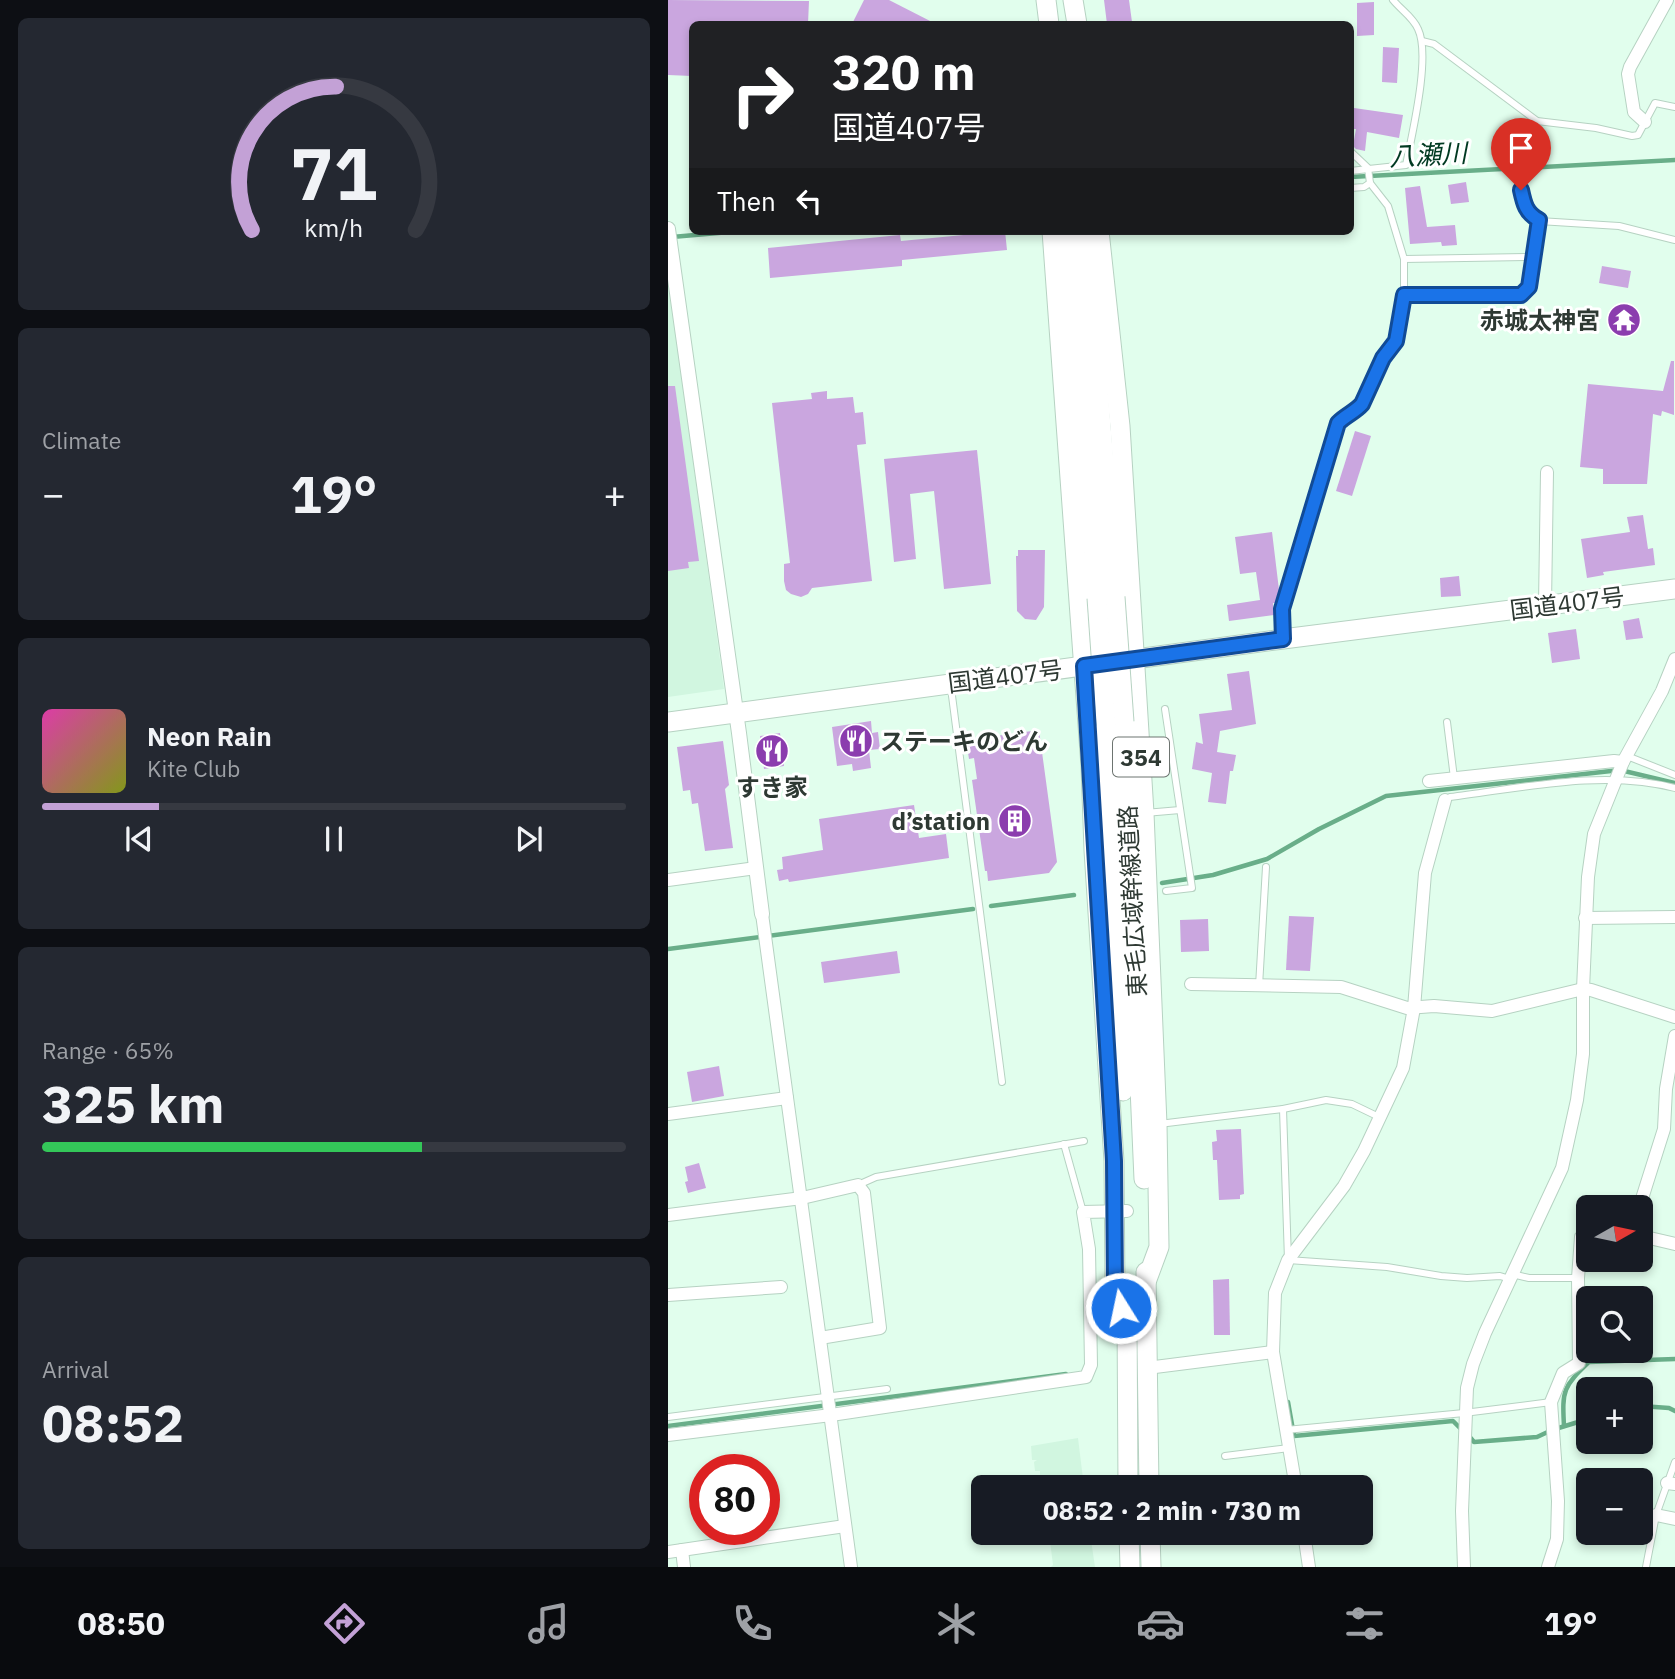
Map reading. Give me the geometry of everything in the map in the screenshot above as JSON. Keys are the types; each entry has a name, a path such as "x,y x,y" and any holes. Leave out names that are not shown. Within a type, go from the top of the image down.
{"highway":[{"path":"1035,0 1036,21"},
{"path":"1046,0 1049,21"},
{"path":"1063,0 1066,21"},
{"path":"1073,0 1077,21"},
{"name":"354","path":"1052,235 1084,666 1114,1148 1121,1210 1115,1290 1127,1326 1128,1475"},
{"name":"東毛広域幹線道路","path":"1069,235 1106,598"},
{"name":"東毛広域幹線道路","path":"1085,235 1106,598 1144,1158 1149,1475"},
{"name":"354","path":"1099,235 1120,426 1136,659 1157,1124 1159,1247 1146,1282"},
{"name":"国道407号","path":"668,722 1674,589"},
{"name":"東毛広域幹線道路","path":"1115,723 1121,1210"},
{"path":"1129,1545 1130,1567"},
{"path":"1150,1545 1151,1567"}],"street":[{"path":"1645,122 1634,112 1628,74 1667,0"},
{"path":"668,230 851,1567"},
{"path":"1545,605 1547,472"},
{"path":"1464,1567 1464,1413 1473,1364 1562,1168 1577,1100 1583,1054 1586,918 1594,834 1625,759 1668,693 1674,659"},
{"path":"1429,781 1625,759"},
{"path":"1294,1475 1273,1352 1275,1293 1288,1260 1344,1186 1403,1068 1414,1008 1425,873 1445,800"},
{"path":"668,880 756,868"},
{"path":"1586,918 1674,917"},
{"path":"1191,984 1341,987 1414,1008 1434,1006 1492,1011 1583,989 1597,990 1674,1017"},
{"path":"1643,1195 1664,1129 1666,1089 1674,1036"},
{"path":"668,1114 787,1098"},
{"path":"668,1215 802,1198 858,1185 864,1194 880,1328 820,1338"},
{"path":"668,1436 1086,1377 1090,1365 1089,1249 1083,1212 1121,1210"},
{"path":"1653,1239 1674,1244"},
{"path":"1548,1567 1557,1539 1558,1501 1551,1402 1563,1373 1579,1363 1578,1272"},
{"path":"668,1295 781,1287"},
{"path":"1147,1368 1273,1352"},
{"path":"1656,1515 1674,1519"},
{"path":"668,1552 845,1526"},
{"path":"1306,1545 1310,1567"},
{"path":"682,1550 684,1567"}],"lane":[{"path":"1354,171 1406,164 1421,93 1422,41 1413,20 1393,0"},
{"path":"1422,41 1434,44 1537,121 1596,128 1632,136 1638,135 1655,103 1674,107"},
{"path":"1537,121 1517,157 1524,206 1530,215 1539,220 1619,226 1674,240"},
{"path":"1283,639 1282,609 1338,423 1362,404 1383,358 1396,341 1404,295 1404,259 1388,206 1370,183 1368,170 1354,155"},
{"path":"1354,188 1364,187 1370,183"},
{"path":"1404,295 1521,295 1529,287 1539,220"},
{"path":"1404,259 1533,257"},
{"path":"950,683 1002,1082"},
{"path":"1165,709 1192,888 1166,891"},
{"path":"1447,722 1454,778"},
{"path":"1625,759 1674,775"},
{"path":"1445,800 1450,797 1617,779 1640,780 1674,788"},
{"path":"1143,813 1180,810"},
{"path":"1259,986 1266,867"},
{"path":"1157,1124 1283,1109 1326,1100 1341,1101 1379,1117"},
{"path":"1283,1109 1288,1260 1387,1267 1467,1278 1578,1278"},
{"path":"858,1185 876,1177 1084,1141"},
{"path":"1064,1143 1083,1212"},
{"path":"668,1417 887,1389"},
{"path":"1286,1430 1551,1402"},
{"path":"1224,1456 1289,1448"},
{"path":"1646,1567 1656,1515 1671,1483 1674,1462"}],"shaded area":[{"path":"668,277 724,689 668,697"},
{"path":"1078,1438 1083,1475 1040,1475 1040,1471 1035,1471 1034,1462 1037,1460 1032,1460 1031,1446"},
{"path":"1050,1545 1092,1545 1095,1567 1051,1567"}],"building":[{"path":"668,0 809,1 808,21 689,21 689,76 668,75"},
{"path":"864,0 889,0 930,21 854,21"},
{"path":"1104,0 1129,0 1132,21 1107,21"},
{"path":"1374,2 1374,35 1357,36 1357,3"},
{"path":"1383,47 1399,48 1397,83 1382,82"},
{"path":"1354,108 1403,115 1399,138 1367,132 1365,151 1354,147"},
{"path":"1466,182 1469,202 1451,204 1448,185"},
{"path":"1420,186 1427,227 1455,225 1457,245 1442,246 1441,242 1410,244 1405,188"},
{"path":"900,235 901,241 963,235 1005,235 1007,250 902,260 902,266 770,278 768,248"},
{"path":"1602,266 1631,271 1628,288 1599,283"},
{"name":"赤城太神宮","path":"1615,312 1635,315 1634,327 1614,325"},
{"path":"1671,361 1674,361 1674,415 1662,411 1661,416 1653,414 1647,484 1603,484 1603,469 1580,467 1588,384 1663,391"},
{"path":"668,386 675,386 699,561 688,562 689,568 668,571"},
{"path":"827,391 827,399 853,397 855,413 863,412 866,444 857,445 872,581 812,588 808,594 801,597 786,590 784,581 784,564 790,563 772,403 812,399 811,393"},
{"path":"1355,431 1371,436 1352,496 1336,491"},
{"path":"977,450 991,584 944,589 934,491 910,494 916,559 894,562 884,459"},
{"path":"1643,515 1648,549 1653,548 1655,565 1603,572 1604,575 1587,578 1581,539 1630,532 1627,517"},
{"path":"1272,532 1280,598 1278,603 1273,603 1274,615 1229,621 1227,605 1260,600 1256,572 1240,574 1235,537"},
{"path":"1018,550 1045,550 1044,607 1036,620 1025,619 1017,611"},
{"path":"1459,576 1461,596 1441,597 1440,578"},
{"path":"1639,618 1643,638 1626,640 1623,621"},
{"path":"1576,629 1580,659 1552,663 1548,633"},
{"path":"1249,671 1256,724 1220,731 1217,752 1236,755 1233,771 1230,771 1226,804 1208,802 1212,773 1192,769 1196,742 1203,744 1199,714 1232,710 1227,674"},
{"name":"ステーキのどん","path":"871,721 872,733 878,732 880,749 869,750 871,768 853,771 852,764 837,766 832,727"},
{"name":"d’station","path":"1039,730 1057,862 1049,873 988,881 972,780 977,779 974,758 969,759 966,740"},
{"name":"すき家","path":"780,733 784,766 764,769 760,736"},
{"path":"723,741 729,785 725,789 733,848 705,851 698,803 692,804 690,790 683,791 677,747"},
{"path":"914,805 919,838 946,834 949,858 789,882 788,879 779,881 777,870 783,869 782,857 823,850 819,819"},
{"path":"1289,916 1314,917 1310,971 1286,970"},
{"path":"1208,919 1209,951 1181,952 1180,920"},
{"path":"897,951 900,973 824,983 821,962"},
{"path":"719,1066 724,1096 692,1102 687,1072"},
{"path":"1241,1129 1244,1194 1240,1195 1240,1199 1219,1200 1217,1160 1213,1160 1212,1142 1217,1141 1216,1130"},
{"path":"699,1163 706,1188 688,1193 685,1167"},
{"path":"1229,1279 1230,1335 1214,1335 1213,1280"}],"waterway":[{"name":"八瀬川","path":"1354,177 1675,160"},
{"name":"八瀬川","path":"672,237 695,235"},
{"path":"1162,883 1213,875 1267,859 1319,829 1386,796 1620,770 1675,783"},
{"path":"991,906 1074,895"},
{"path":"668,949 973,909"},
{"path":"1564,1426 1563,1404 1566,1390 1589,1362 1675,1359"},
{"path":"668,1426 1066,1374"},
{"path":"1288,1402 1294,1436 1453,1421 1462,1430"},
{"path":"1653,1407 1675,1411"},
{"path":"1469,1436 1474,1442 1537,1437 1576,1423"}],"place":[{"name":"赤城太神宮","path":"1624,320"},
{"name":"ステーキのどん","path":"856,741"},
{"name":"すき家","path":"772,751"},
{"name":"d’station","path":"1015,821"}],"route":[{"path":"1121,1308 1115,1290 1114,1161 1084,666 1283,639 1282,609 1338,423 1362,404 1383,358 1392,349 1396,341 1404,295 1521,295 1529,287 1539,220 1530,215 1524,206 1521,190"}]}
